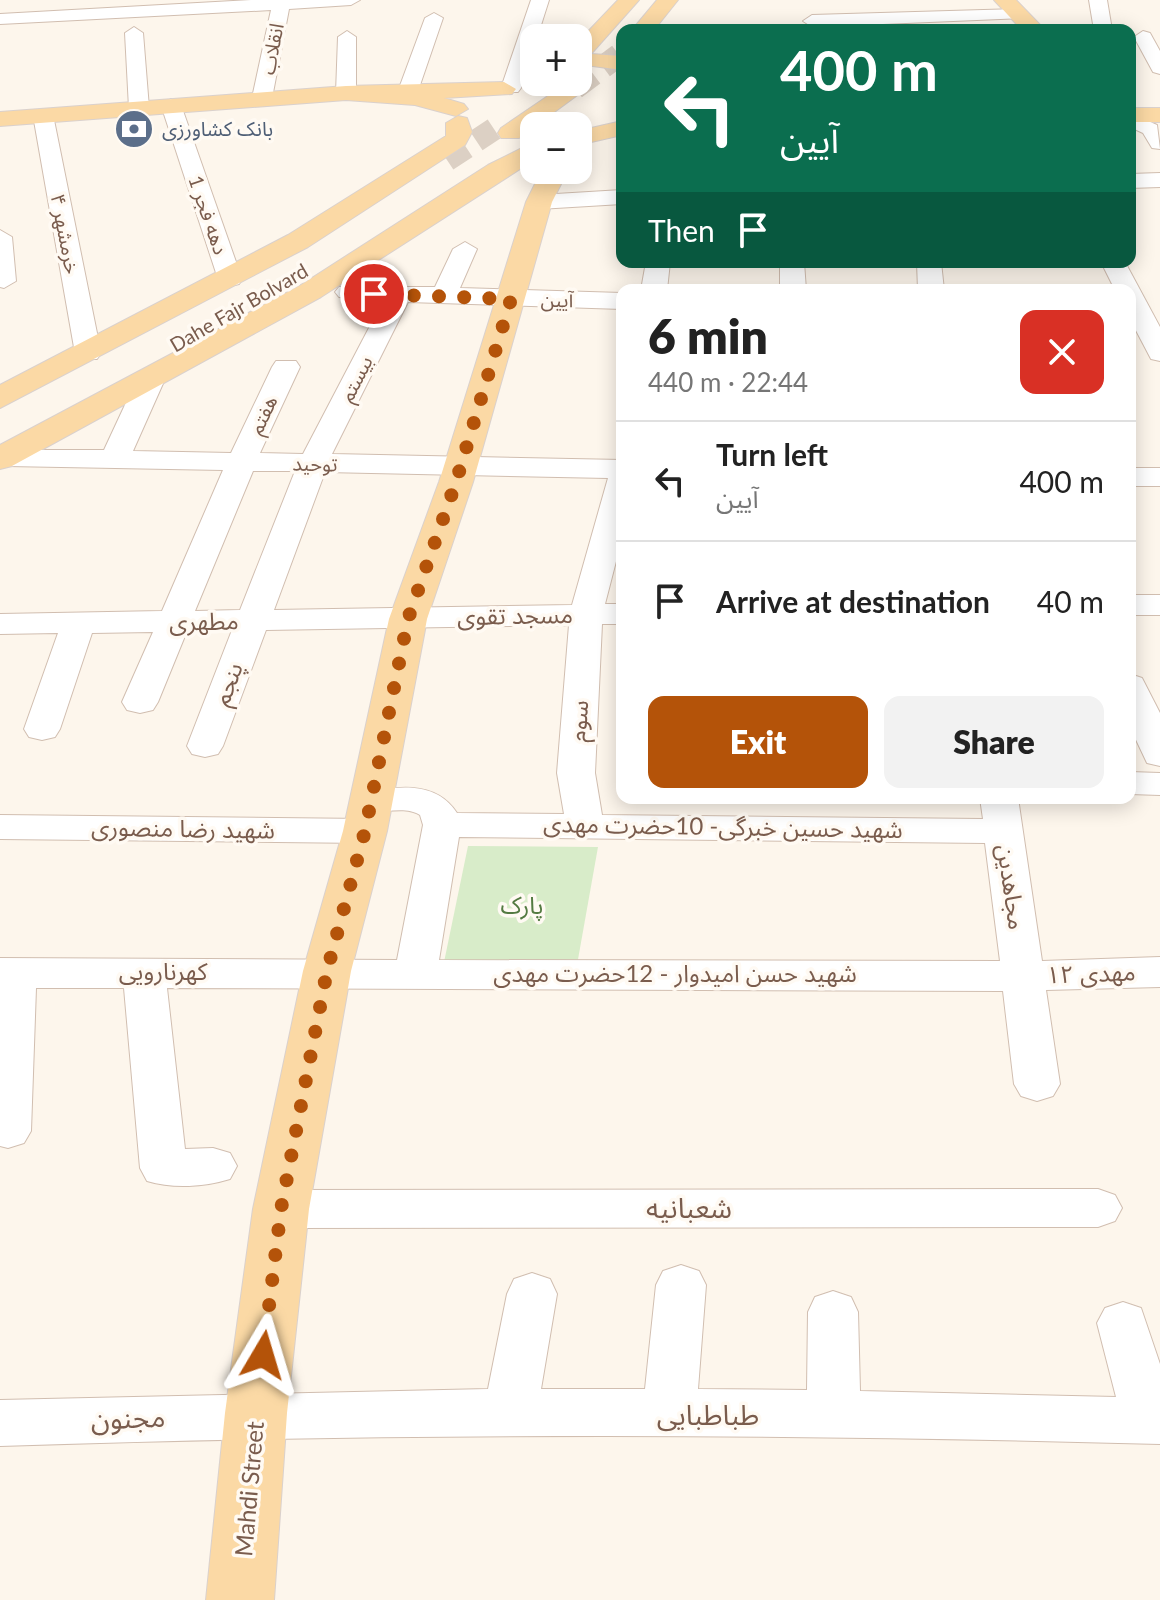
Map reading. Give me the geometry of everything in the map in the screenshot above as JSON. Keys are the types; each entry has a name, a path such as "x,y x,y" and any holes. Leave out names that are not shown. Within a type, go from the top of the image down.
{"main road":[{"path":"618,24 629,0"},
{"path":"629,24 651,0"},
{"path":"648,24 668,0"},
{"path":"671,24 689,0"},
{"path":"1011,7 1028,24"},
{"path":"603,55 616,28"},
{"path":"603,55 616,39"},
{"path":"592,84 616,82"},
{"path":"0,119 300,95 520,90"},
{"path":"456,197 462,155 456,140 460,132 457,116 469,99 520,92"},
{"path":"346,93 399,94 433,100 486,137 520,141"},
{"path":"300,95 373,104 410,120"},
{"path":"0,398 462,155 512,137 535,96"},
{"path":"1136,104 1160,104"},
{"path":"1136,121 1156,136"},
{"path":"592,135 616,129"},
{"path":"592,142 616,130"},
{"name":"Dahe Fajr Bolvard","path":"0,418 240,292 462,155"},
{"name":"Dahe Fajr Bolvard","path":"2,451 254,303 462,155"},
{"path":"2,451 151,379 311,291 456,197 476,191 502,189 526,194 547,186"},
{"name":"Mahdi Street","path":"240,1600 256,1413 281,1209 327,971 368,817 408,619 460,467 547,186"}],"street":[{"path":"0,19 147,5 351,0"},
{"path":"539,24 540,0"},
{"path":"1098,0 1102,24"},
{"name":"انقلاب","path":"262,98 281,2"},
{"path":"812,21 1011,7"},
{"path":"408,91 434,18"},
{"path":"330,22 352,28 346,93"},
{"path":"276,24 303,23"},
{"path":"134,33 139,108"},
{"path":"1144,37 1160,68"},
{"name":"دهه فجر 1","path":"171,105 230,279"},
{"name":"خرمشهر ۴","path":"43,115 88,353"},
{"path":"1136,181 1160,180"},
{"path":"547,186 616,196"},
{"path":"0,237 4,281"},
{"path":"444,296 465,249"},
{"name":"آیین","path":"348,292 616,301"},
{"name":"بیستم","path":"252,622 313,464 399,295"},
{"path":"1137,302 1160,353"},
{"name":"هفتم","path":"140,702 241,463 286,367"},
{"path":"112,461 132,427 151,379"},
{"name":"توحید","path":"2,451 112,461 616,469"},
{"path":"1136,477 1160,477"},
{"name":"سوم","path":"585,826 576,773 586,615 616,502"},
{"path":"1136,605 1160,605"},
{"name":"مسجد تقوی","path":"408,619 616,614"},
{"name":"مطهری","path":"0,624 408,619"},
{"name":"پنجم","path":"205,746 252,622"},
{"path":"42,729 78,623"},
{"path":"1136,699 1160,755"},
{"path":"1136,783 1160,784"},
{"name":"شهید رضا منصوری","path":"0,827 368,817 415,797 429,803 440,813 442,825"},
{"name":"شهید حسین خبرگی- 10حضرت مهدی","path":"442,825 585,826 1001,814"},
{"name":"مجاهدین","path":"1001,814 1037,1084"},
{"path":"416,972 442,825"},
{"name":"شهید حسن امیدوار - 12حضرت مهدی","path":"327,971 1023,976"},
{"name":"کهرنارویی","path":"8,973 327,971"},
{"path":"144,972 164,1168 213,1166"},
{"name":"مهدی ۱۲","path":"1023,976 1160,972"},
{"path":"8,973 8,1131"},
{"name":"شعبانیه","path":"281,1209 1098,1208"},
{"path":"669,1415 681,1285"},
{"path":"510,1414 532,1294"},
{"path":"833,1312 834,1415"},
{"path":"1123,1323 1155,1421"},
{"name":"طباطبایی","path":"256,1413 834,1415 1155,1421"},
{"name":"مجنون","path":"0,1423 256,1413"}],"green space":[{"name":"پارک","path":"468,846 598,847 577,965 443,967"}],"tunnel":[{"path":"592,75 616,57"},
{"path":"447,160 494,129"}],"place":[{"name":"بانک کشاورزی","path":"134,129"}],"route":[{"path":"263,1355 281,1209 327,971 365,831 408,619 456,482 511,299 374,294"}]}
